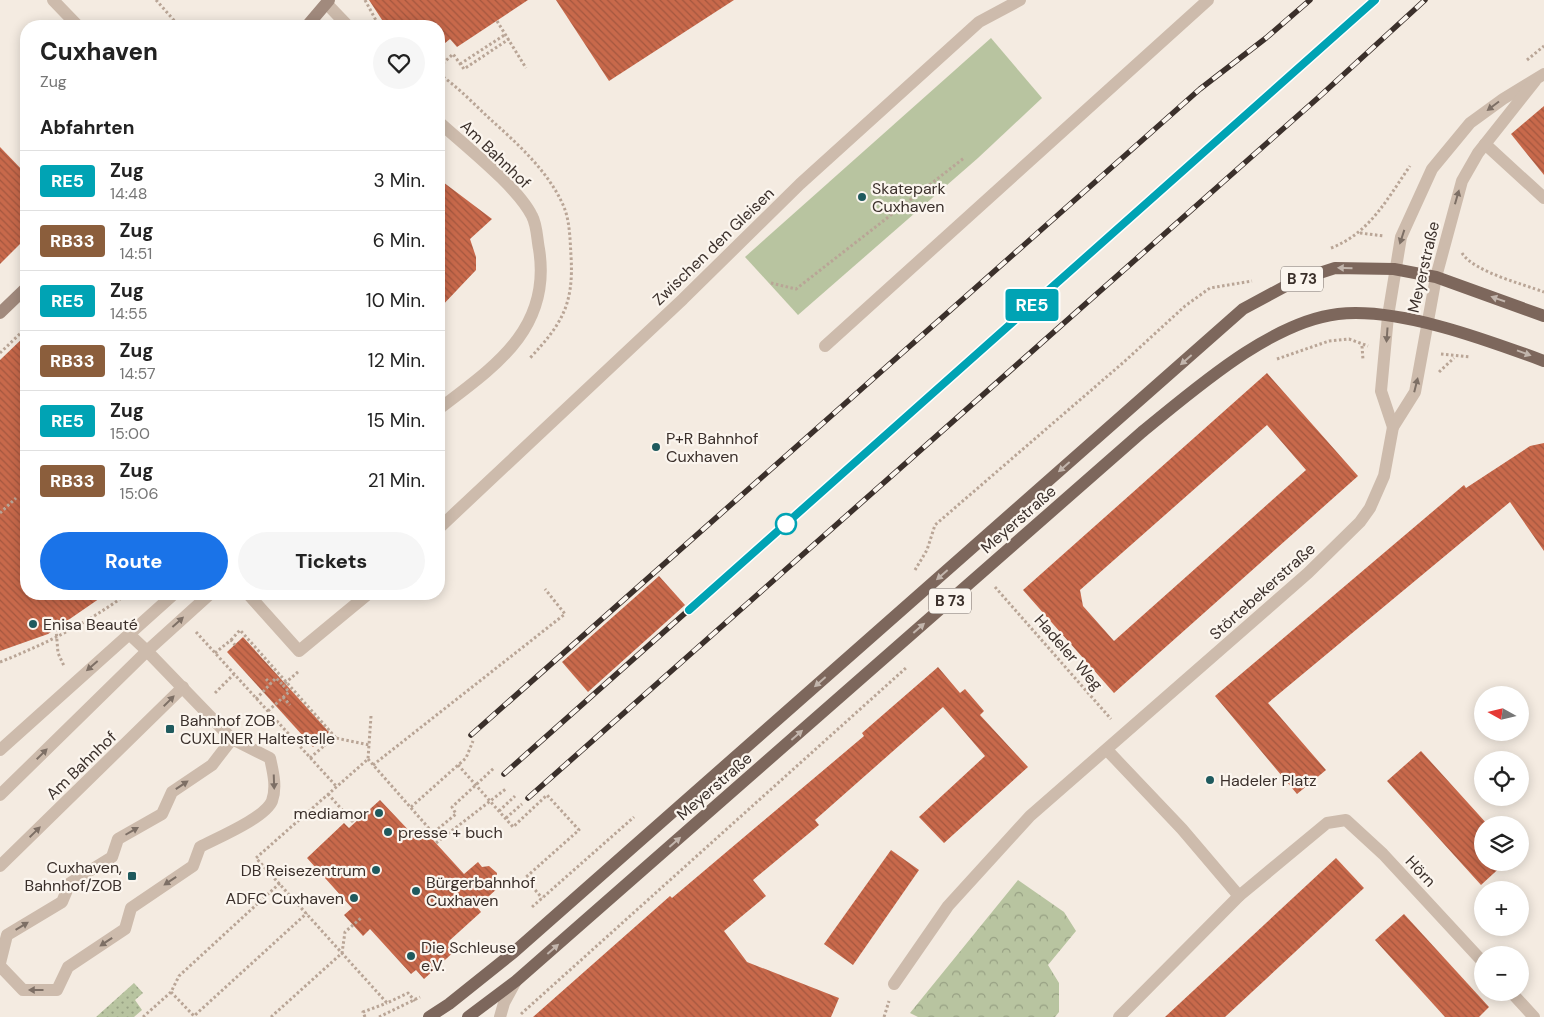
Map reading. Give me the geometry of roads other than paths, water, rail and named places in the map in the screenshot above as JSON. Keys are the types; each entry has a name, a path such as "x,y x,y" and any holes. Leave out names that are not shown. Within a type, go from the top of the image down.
{"main road":[{"name":"Meyerstraße","path":"432,1015 514,952 1243,309 1295,281 1335,268 1394,269"},
{"name":"B 73","path":"1394,269 1436,277 1544,316"},
{"name":"Meyerstraße","path":"468,1017 516,981 1142,432 1226,364 1297,326 1344,313 1388,316 1427,324"},
{"name":"B 73","path":"1427,324 1544,361"}],"street":[{"path":"53,0 72,20"},
{"name":"Zwischen den Gleisen","path":"445,522 683,298 800,184 979,22 1020,0"},
{"path":"825,346 1208,0"},
{"path":"312,20 328,2 343,20"},
{"name":"Meyerstraße","path":"1427,324 1436,277 1462,181 1485,144 1540,78"},
{"name":"Meyerstraße","path":"1394,269 1401,237 1432,169 1470,124 1503,99 1540,78"},
{"name":"Am Bahnhof","path":"445,128 518,195 533,217 541,261 536,304 522,335 499,362 445,403"},
{"path":"1485,144 1544,198"},
{"name":"Störtebekerstraße","path":"1393,427 1381,390 1394,269"},
{"path":"0,313 20,294"},
{"name":"Störtebekerstraße","path":"1107,750 1308,573 1360,522 1377,495 1384,476 1393,427 1415,392 1427,324"},
{"path":"0,750 167,600"},
{"path":"2,788 203,600"},
{"path":"253,600 299,651 361,600"},
{"path":"129,634 232,739 270,758 274,773 274,790 271,803 259,815 200,847 193,866 131,908 125,929 68,967 57,990 23,990 0,964 7,935 62,902 70,883 112,857 118,839 162,814 172,792 212,765 232,739"},
{"name":"Am Bahnhof","path":"0,866 183,687"},
{"path":"894,984 948,906 1030,816 1107,750 1182,829 1239,896 1119,1017"},
{"name":"Hörn","path":"1239,896 1327,823 1346,820 1363,833 1474,952"},
{"path":"500,1017 504,1003 516,981"},
{"path":"1519,1001 1534,1017"}],"railway":[{"path":"471,735 1200,89 1266,38 1310,0"},
{"path":"504,774 1375,0"},
{"path":"528,798 1319,97 1425,0"}],"train":[{"name":"RE5","path":"689,610 1375,0"}],"place":[{"name":"Skatepark Cuxhaven","path":"862,197"},
{"name":"P+R Bahnhof Cuxhaven","path":"656,447"},
{"name":"Enisa Beauté","path":"33,624"},
{"name":"Bahnhof ZOB CUXLINER Haltestelle","path":"170,729"},
{"name":"Hadeler Platz","path":"1210,780"},
{"name":"mediamor","path":"379,813"},
{"name":"presse + buch","path":"388,832"},
{"name":"DB Reisezentrum","path":"376,870"},
{"name":"Cuxhaven, Bahnhof/ZOB","path":"132,876"},
{"name":"Bürgerbahnhof Cuxhaven","path":"416,891"},
{"name":"ADFC Cuxhaven","path":"354,898"},
{"name":"Die Schleuse e.V.","path":"411,956"}]}
